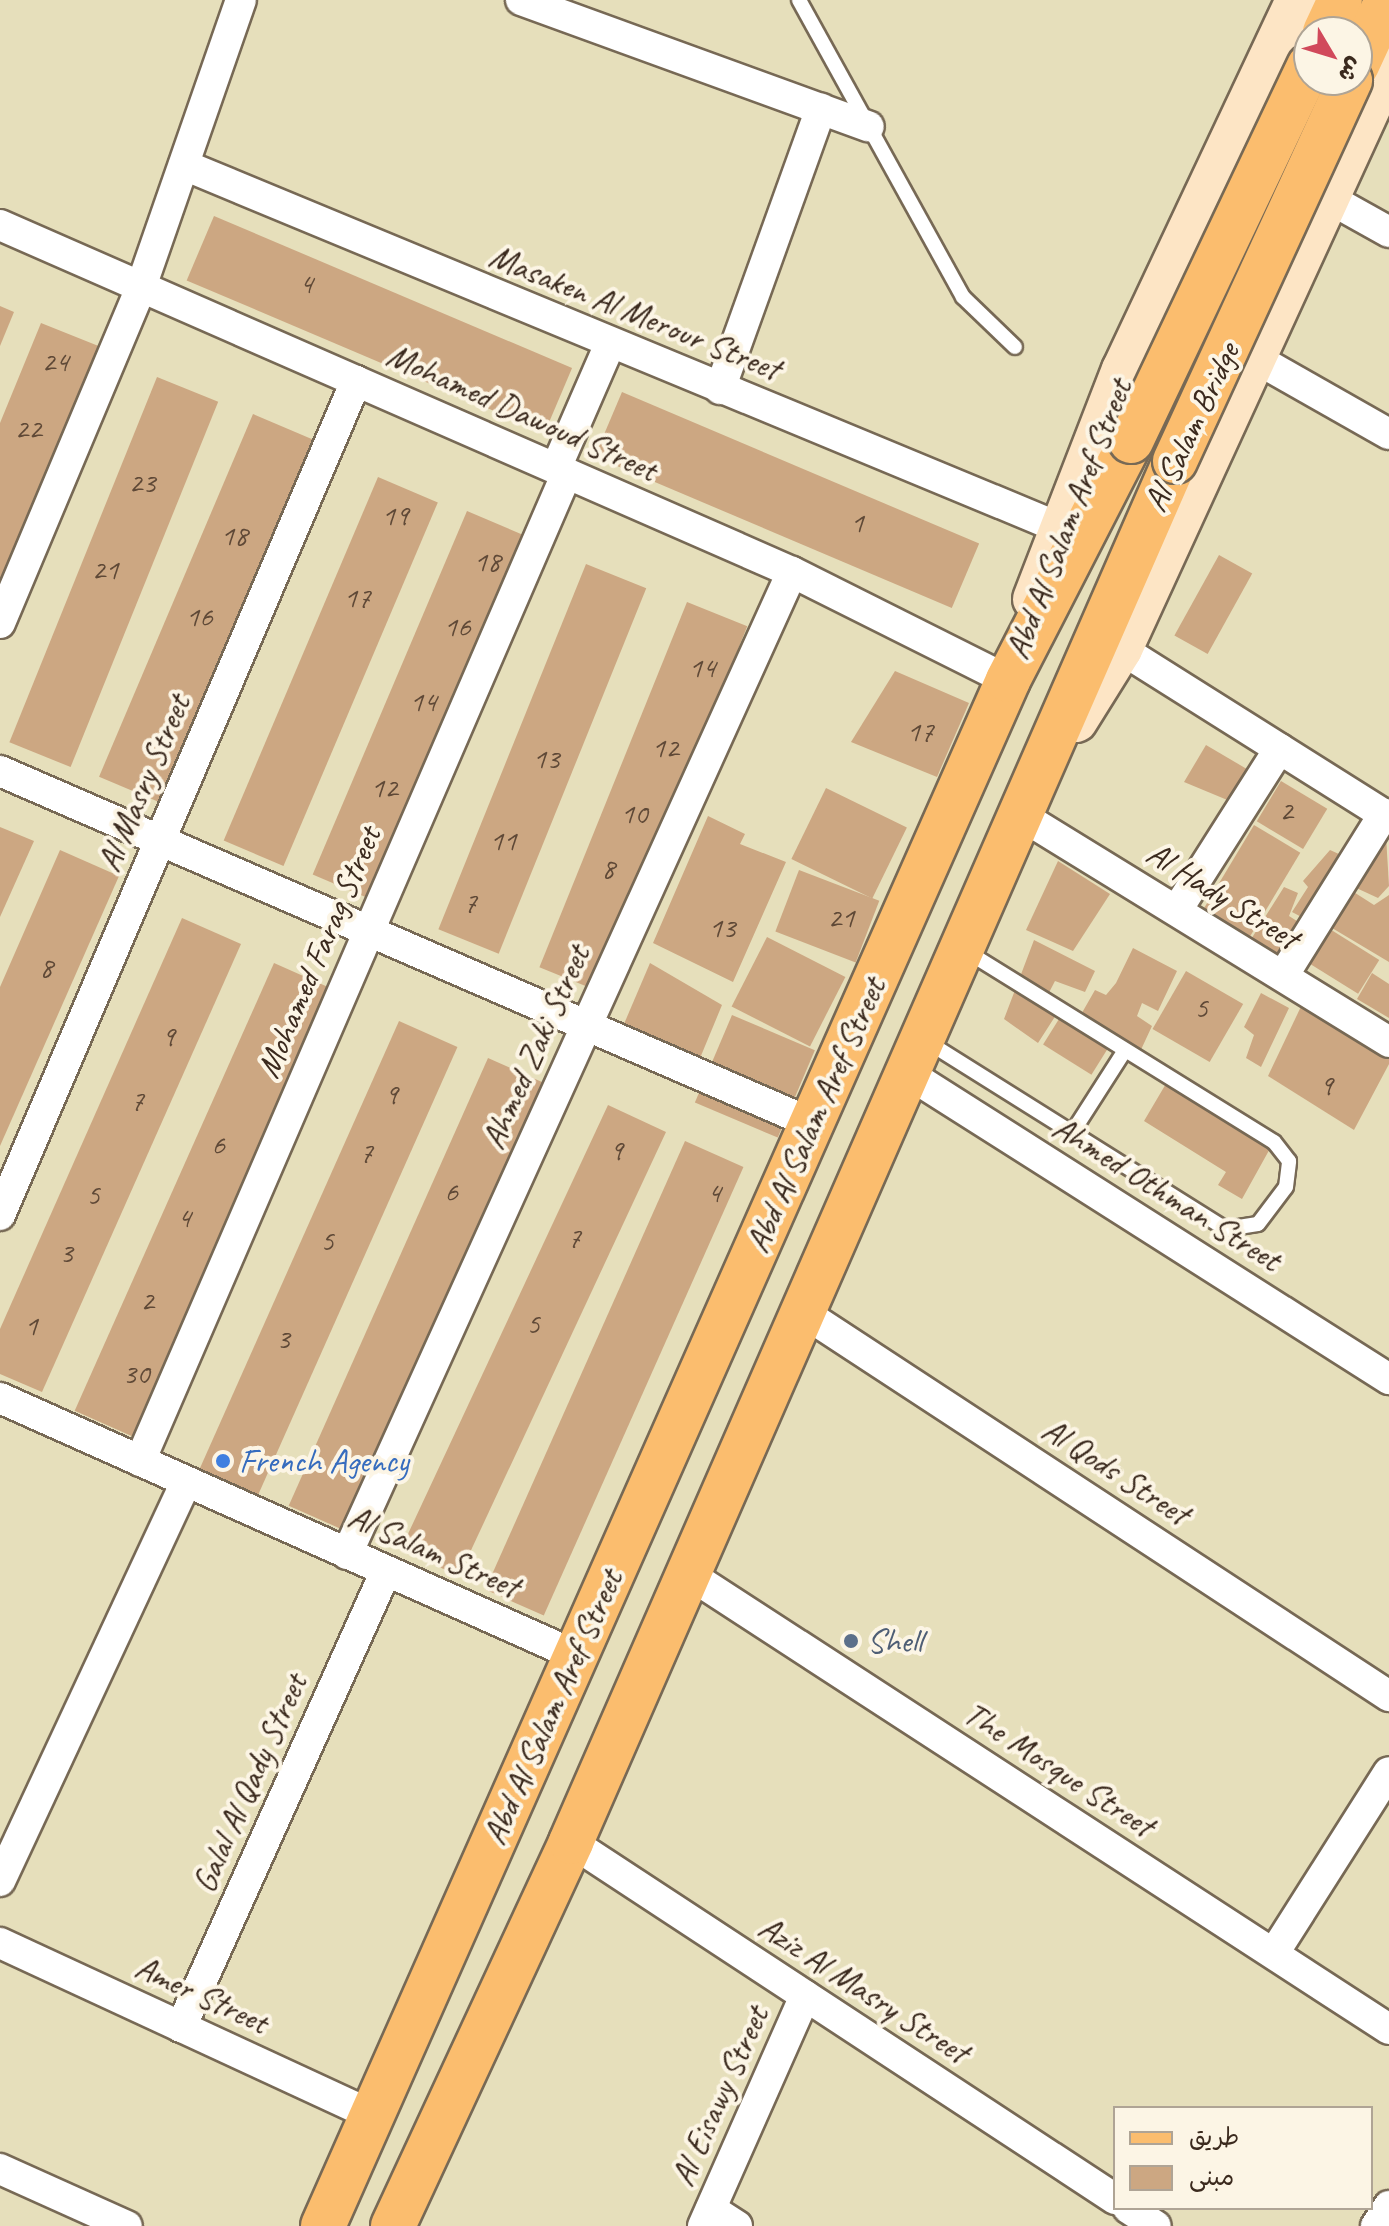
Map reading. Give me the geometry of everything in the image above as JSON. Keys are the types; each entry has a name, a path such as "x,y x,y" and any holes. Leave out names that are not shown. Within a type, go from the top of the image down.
{"main road":[{"name":"Abd Al Salam Aref Street","path":"323,2226 1008,680 1058,527 1123,370 1297,0"},
{"path":"1373,30 1387,0"},
{"name":"Abd Al Salam Aref Street","path":"393,2226 571,1842 1026,795 1121,649 1389,65"},
{"name":"Al Salam Bridge","path":"1008,680 1131,441 1295,96"},
{"name":"Al Salam Bridge","path":"1026,795 1343,96"},
{"path":"1123,370 1227,420"}],"street":[{"path":"0,623 141,287 241,0"},
{"path":"521,0 869,127"},
{"path":"720,389 821,109"},
{"name":"Masaken Al Merour Street","path":"184,165 1058,527"},
{"path":"1328,198 1389,232"},
{"name":"Mohamed Dawoud Street","path":"0,225 792,572 1008,680"},
{"name":"Mohamed Farag Street","path":"140,1461 369,931 562,471 610,344"},
{"path":"1255,358 1389,434"},
{"name":"Al Masry Street","path":"0,1215 356,381"},
{"name":"Ahmed Zaki Street","path":"347,1554 792,572"},
{"path":"1121,649 1386,816 1283,976"},
{"path":"1177,910 1279,749"},
{"path":"0,771 811,1123"},
{"name":"Al Hady Street","path":"1026,795 1177,910 1389,1042"},
{"name":"Ahmed Othman Street","path":"911,1054 1389,1379"},
{"name":"Al Qods Street","path":"801,1311 1389,1696"},
{"name":"Al Salam Street","path":"0,1398 575,1655"},
{"path":"0,1881 186,1482"},
{"name":"Galal Al Qady Street","path":"181,2027 386,1571"},
{"name":"The Mosque Street","path":"687,1573 1389,2029"},
{"path":"1274,1953 1389,1772"},
{"name":"Aziz Al Masry Street","path":"571,1842 1113,2198"},
{"name":"Amer Street","path":"0,1943 372,2115"},
{"name":"Al Eisawy Street","path":"707,2218 805,1996"},
{"path":"0,2169 127,2226"},
{"path":"1376,2226 1389,2206"},
{"path":"1131,2210 1156,2226"},
{"path":"707,2218 737,2226"}],"lane":[{"path":"803,1 963,297 1015,347"},
{"path":"911,1054 1072,1133 1226,1229 1258,1224 1286,1187 1289,1161 1274,1142 959,946"},
{"path":"1072,1133 1125,1050"}],"building":[{"path":"214,216 572,368 545,432 187,280"},
{"path":"0,306 14,312 0,346"},
{"path":"41,323 101,347 0,592 0,423"},
{"path":"157,377 218,402 71,767 9,742"},
{"path":"622,392 979,544 952,608 595,456"},
{"path":"253,414 313,439 159,802 99,777"},
{"path":"378,477 438,502 283,866 224,841"},
{"path":"467,511 527,536 372,900 313,875"},
{"path":"1219,555 1252,573 1208,654 1174,635"},
{"path":"586,564 646,588 499,954 438,929"},
{"path":"687,602 747,626 600,992 539,967"},
{"path":"895,671 969,703 937,777 851,742"},
{"path":"1206,745 1257,775 1237,804 1184,782"},
{"path":"1281,781 1327,809 1303,849 1257,821"},
{"path":"826,788 907,827 872,898 791,859"},
{"path":"708,816 745,834 740,844 786,862 733,982 653,943"},
{"path":"1254,825 1300,853 1246,943 1200,915"},
{"path":"0,827 34,841 0,917"},
{"path":"1386,836 1389,886 1378,898 1352,886"},
{"path":"60,850 119,876 0,1146 0,987"},
{"path":"1330,850 1350,859 1311,922 1292,912 1308,887 1303,881"},
{"path":"1058,861 1110,894 1073,951 1026,930"},
{"path":"799,870 879,901 856,962 775,932"},
{"path":"1284,887 1298,893 1289,916 1308,928 1285,966 1248,944"},
{"path":"1349,889 1374,905 1389,895 1389,962 1327,925"},
{"path":"182,918 241,944 42,1392 0,1374 0,1329"},
{"path":"1325,926 1379,960 1358,994 1304,960"},
{"path":"767,937 845,977 810,1046 732,1006"},
{"path":"1034,940 1095,971 1085,992 1055,981 1041,1008 1056,1015 1038,1043 1004,1019"},
{"path":"1133,948 1177,971 1158,1011 1142,1003 1137,1016 1152,1026 1139,1054 1079,1018 1095,990 1106,995 1116,983"},
{"path":"274,963 332,989 133,1437 75,1411"},
{"path":"650,963 722,1005 698,1063 621,1031"},
{"path":"1186,971 1243,1004 1210,1062 1152,1029"},
{"path":"1372,973 1389,984 1389,1018 1357,999"},
{"path":"1261,993 1289,1008 1261,1067 1246,1058 1254,1035 1244,1027"},
{"path":"1306,996 1389,1043 1389,1064 1354,1130 1268,1076"},
{"path":"732,1015 815,1050 778,1138 695,1102"},
{"path":"1059,1019 1107,1049 1091,1075 1043,1044"},
{"path":"399,1021 457,1047 258,1495 200,1469"},
{"path":"488,1058 546,1084 347,1532 289,1506"},
{"path":"1167,1082 1272,1145 1242,1199 1218,1185 1226,1172 1144,1121"},
{"path":"608,1105 666,1132 459,1576 401,1549"},
{"path":"685,1141 743,1167 544,1616 485,1590"}],"place":[{"name":"French Agency","path":"223,1461"},
{"name":"Shell","path":"851,1641"}]}
